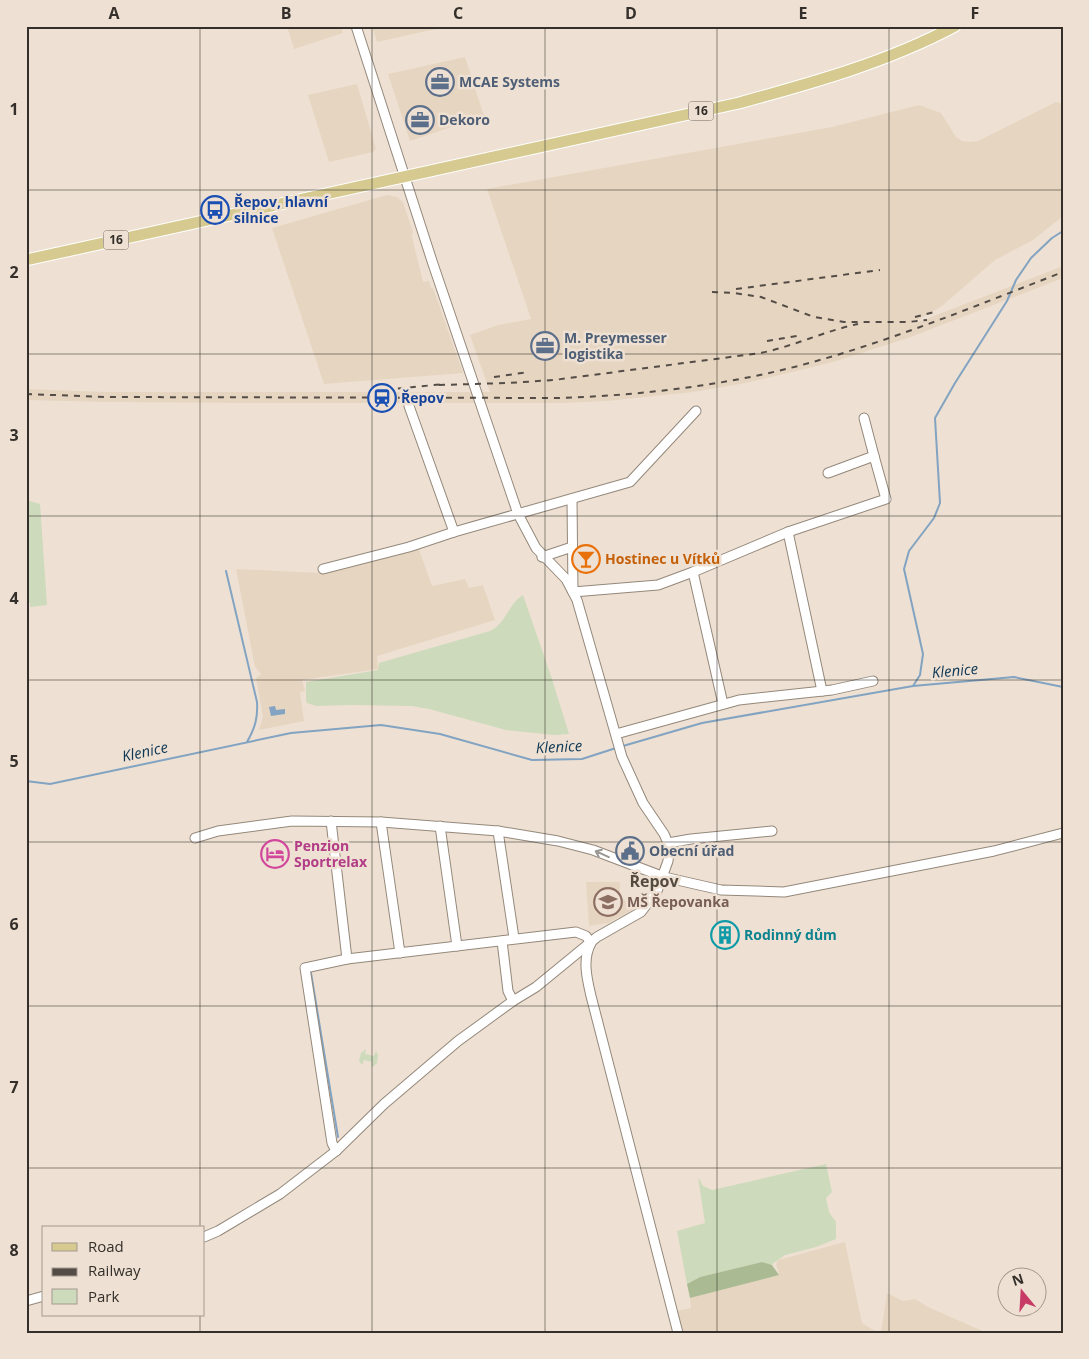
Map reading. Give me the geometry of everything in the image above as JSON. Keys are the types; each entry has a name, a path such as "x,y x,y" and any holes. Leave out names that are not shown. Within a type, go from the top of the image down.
{"main road":[{"name":"16","path":"26,260 738,103 806,85 898,52 955,26"}],"street":[{"path":"205,1237 218,1231 280,1194 336,1151 384,1104 458,1041 513,1000 536,987 600,934 641,912 653,898 664,877 669,853 668,843 664,834 643,804 622,757 573,592 566,579 542,557 529,537 518,514 477,398 356,26"},
{"path":"409,406 454,532"},
{"path":"324,569 630,482 696,411"},
{"path":"573,592 658,584 693,572 788,532 886,499 864,418"},
{"path":"828,473 874,456"},
{"path":"572,499 573,592"},
{"path":"788,532 822,692"},
{"path":"542,557 572,548"},
{"path":"693,572 723,704"},
{"path":"616,736 739,700 822,692 873,680"},
{"path":"195,838 218,832 292,821 381,822 498,831 558,841 593,850 664,877 721,890 784,892 994,851 1063,834"},
{"path":"331,821 347,959"},
{"path":"381,822 400,953"},
{"path":"440,826 457,946"},
{"path":"498,831 514,938"},
{"path":"668,843 772,831"},
{"path":"336,1151 332,1144 305,968 347,959 576,932 586,936 591,943"},
{"path":"502,940 508,991 513,1000"},
{"path":"591,943 587,952 586,965 591,996 678,1333"},
{"path":"26,1300 42,1296"}],"shaded area":[{"path":"287,26 341,26 343,33 294,49"},
{"path":"372,26 449,26 377,42"},
{"path":"465,57 484,116 410,141 388,74"},
{"path":"357,84 376,149 373,152 329,162 308,95"},
{"path":"1056,102 1063,104 1063,216 1033,240 995,260 942,306 908,326 1063,266 1063,278 908,338 833,362 746,383 693,392 607,401 562,403 252,403 26,400 26,389 106,392 490,392 470,335 498,325 531,319 487,189 832,127 919,105 941,113 956,137 962,141 978,141"},
{"path":"387,195 397,197 403,202 413,232 412,237 423,282 429,281 431,288 433,288 463,373 324,384 272,228"},
{"path":"418,547 432,586 465,579 469,588 483,585 495,620 377,656 378,669 302,680 305,691 300,692 304,721 259,730 263,717 256,678 261,674 255,667 236,569 320,573"},
{"name":"MŠ Řepovanka","path":"586,882 620,882 620,897 636,908 608,923 589,926"},
{"path":"845,1242 862,1323 878,1333 683,1333 677,1311 691,1308 690,1298 779,1275 776,1264 778,1260"},
{"path":"887,1293 903,1301 915,1299 928,1307 987,1333 881,1333"}],"green space":[{"path":"26,500 40,504 47,605 30,607 30,603 27,603"},
{"path":"523,595 569,734 554,735 506,730 412,706 316,706 307,703 306,682 378,670 379,663 490,631 500,624 514,603"},
{"path":"366,1049 365,1054 374,1056 376,1051 378,1055 377,1063 373,1067 371,1066 372,1062 364,1060 362,1065 359,1061 361,1053"},
{"path":"826,1164 832,1192 826,1198 829,1212 836,1222 836,1239 816,1247 785,1255 771,1265 762,1262 700,1277 687,1284 677,1231 705,1223 698,1177 703,1186 712,1190"},
{"path":"762,1262 772,1265 779,1275 690,1298 687,1284 700,1277"}],"water":[{"path":"275,706 276,710 285,709 285,714 271,716 269,707"}],"waterway":[{"path":"913,686 920,675 923,654 904,569 909,551 934,518 940,503 935,418 1007,301 1016,280 1031,258 1052,238 1063,231"},
{"path":"226,571 257,702 255,723 247,742"},
{"name":"Klenice","path":"623,746 702,723 913,686 1014,677 1063,687"},
{"name":"Klenice","path":"26,781 50,784 291,733 381,725 440,734 532,760 582,759 616,748"},
{"path":"311,973 338,1137"}],"railway":[{"path":"736,289 880,270"},
{"path":"26,394 106,397 562,398 621,395 681,388 769,373 865,346 932,323 1063,272"},
{"path":"712,292 761,297 814,317 844,322 908,322 927,320"},
{"path":"915,317 934,312"},
{"path":"439,385 554,380 761,353 858,324"},
{"path":"767,341 802,335"},
{"path":"494,377 529,372"},
{"path":"374,391 444,384"}],"place":[{"name":"MCAE Systems","path":"440,82"},
{"name":"Dekoro","path":"420,120"},
{"name":"Řepov, hlavní silnice","path":"215,210"},
{"name":"M. Preymesser logistika","path":"545,346"},
{"name":"Řepov","path":"382,398"},
{"name":"Hostinec u Vítků","path":"586,559"},
{"name":"Obecní úřad","path":"630,851"},
{"name":"Penzion Sportrelax","path":"275,854"},
{"name":"MŠ Řepovanka","path":"608,902"},
{"name":"Rodinný dům","path":"725,935"}],"district":[{"name":"Řepov","path":"654,881"}]}
